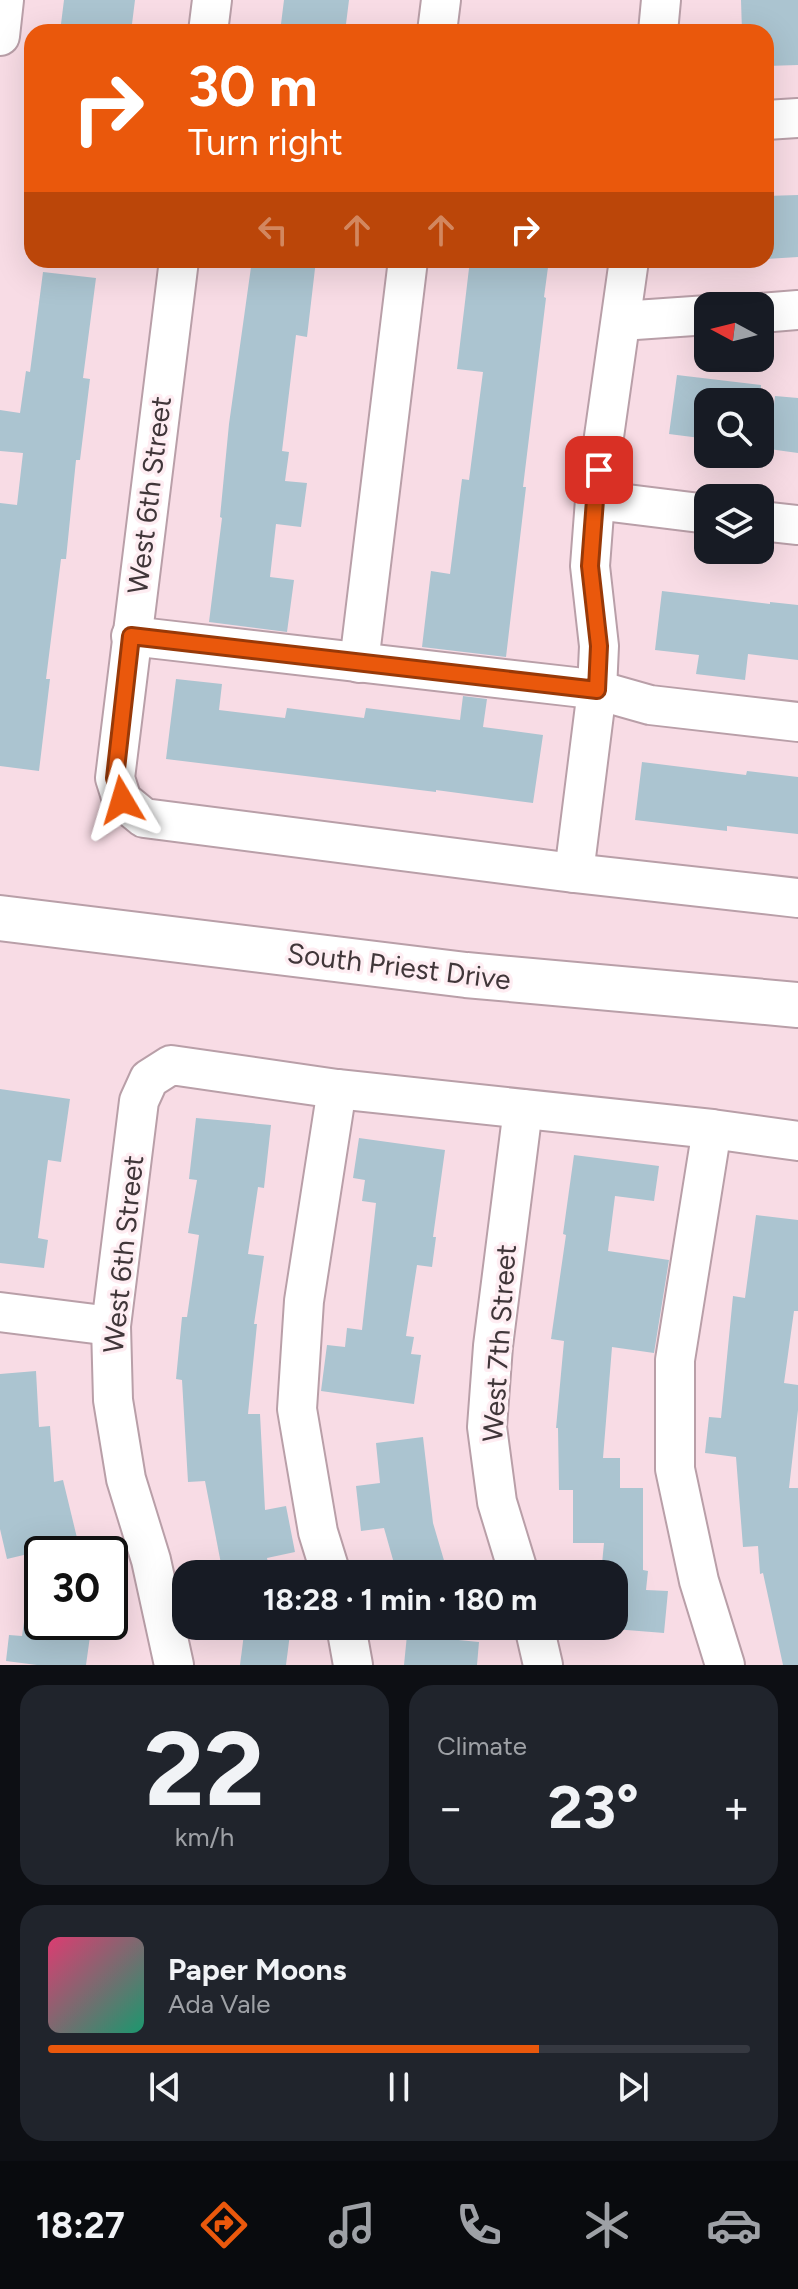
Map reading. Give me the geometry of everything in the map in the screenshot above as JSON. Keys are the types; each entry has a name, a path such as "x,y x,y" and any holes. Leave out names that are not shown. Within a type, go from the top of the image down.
{"main road":[{"name":"South Priest Drive","path":"0,918 466,975 798,1005"}],"street":[{"path":"0,36 4,0"},
{"path":"209,24 212,0"},
{"path":"438,24 441,0"},
{"path":"659,24 661,0"},
{"path":"774,120 798,118"},
{"name":"West 6th Street","path":"178,268 115,778 122,800 144,818 574,873"},
{"path":"359,663 407,268"},
{"path":"628,268 595,500 590,566 599,646 597,690 574,873 798,898"},
{"path":"774,312 798,310"},
{"path":"621,321 694,316"},
{"path":"595,500 694,512"},
{"path":"774,522 798,525"},
{"path":"131,636 597,690 650,705 798,722"},
{"name":"West 6th Street","path":"174,1665 151,1560 126,1479 113,1400 111,1326 139,1101 149,1079 171,1065 337,1089"},
{"path":"327,1560 318,1532 297,1409 304,1301 337,1089 798,1141"},
{"name":"West 7th Street","path":"515,1560 497,1502 487,1427 493,1346 523,1109"},
{"path":"712,1129 675,1360 675,1469 699,1581 725,1665"},
{"path":"0,1312 111,1326"},
{"path":"349,1640 353,1665"},
{"path":"537,1640 543,1665"}],"building":[{"path":"64,0 135,0 132,24 61,24"},
{"path":"284,0 349,0 346,24 281,24"},
{"path":"741,0 798,0 798,65 774,66 774,24 742,24"},
{"path":"798,195 798,257 774,258 774,196"},
{"path":"251,268 315,268 307,337 296,335 282,451 289,452 285,481 307,483 301,527 276,524 270,577 294,580 287,632 209,622 222,518 229,424"},
{"path":"469,268 548,268 506,657 422,647 431,571 450,574 462,479 469,480 483,372 457,369"},
{"path":"43,272 96,278 83,378 90,379 80,460 76,460 66,559 61,559 46,679 50,679 39,771 0,766 0,503 17,505 23,453 0,451 0,410 20,413 26,371 30,372"},
{"path":"677,375 761,385 761,388 694,388 694,437 669,434"},
{"path":"775,396 798,398 798,453 774,450"},
{"path":"662,591 798,605 798,660 748,654 745,680 696,674 699,655 655,650"},
{"path":"176,679 222,684 219,710 285,718 287,708 364,718 366,708 460,720 463,696 487,699 483,727 543,735 533,803 166,759"},
{"path":"642,762 746,775 747,771 798,777 798,834 727,826 727,831 635,820"},
{"path":"0,1089 70,1099 61,1162 48,1160 38,1238 48,1240 44,1268 0,1263"},
{"path":"196,1118 271,1125 264,1188 258,1187 248,1254 264,1256 254,1324 257,1324 248,1414 260,1414 265,1510 286,1506 295,1552 267,1560 220,1560 205,1481 188,1482 182,1380 176,1379 182,1317 187,1317 199,1235 188,1233 197,1180 189,1179"},
{"path":"359,1138 445,1150 432,1267 417,1265 406,1336 414,1337 411,1354 421,1355 414,1404 321,1391 327,1345 345,1347 347,1328 362,1330 376,1203 362,1201 365,1180 353,1178"},
{"path":"574,1155 659,1166 654,1201 615,1196 608,1251 669,1260 654,1353 612,1347 603,1458 620,1458 620,1488 643,1488 643,1570 648,1571 646,1590 668,1591 664,1633 628,1630 628,1560 602,1560 604,1543 573,1543 573,1490 559,1490 556,1428 564,1341 551,1339 566,1235 563,1234"},
{"path":"756,1215 798,1220 798,1311 794,1311 784,1383 798,1385 789,1488 798,1488 798,1665 783,1665 763,1573 760,1574 758,1546 743,1547 736,1457 705,1453 709,1417 721,1418 733,1296 745,1298"},
{"path":"36,1371 39,1427 50,1426 54,1482 63,1480 77,1536 24,1536 24,1555 7,1559 0,1529 0,1374"},
{"path":"423,1437 433,1523 444,1560 393,1560 384,1528 361,1531 356,1486 380,1483 376,1443"},
{"path":"24,1622 24,1640 89,1640 86,1665 37,1665 6,1661 9,1635 22,1636"},
{"path":"243,1640 289,1640 286,1665 240,1665"},
{"path":"406,1640 479,1642 477,1665 404,1665"}],"route":[{"path":"122,800 115,778 131,636 597,690 599,646 590,566 599,470"}]}
